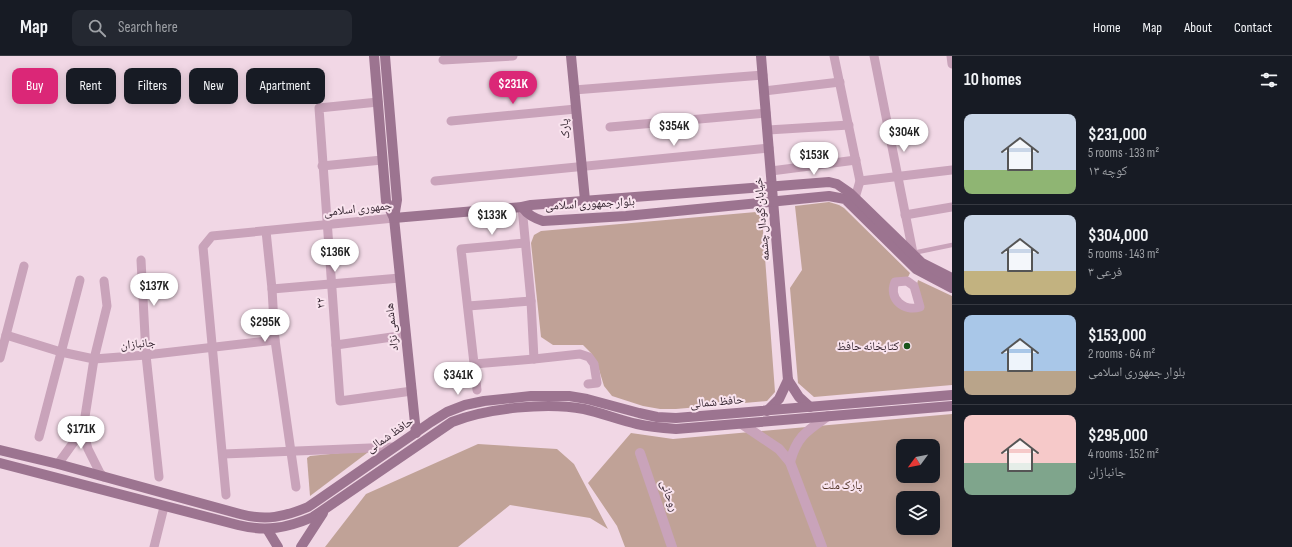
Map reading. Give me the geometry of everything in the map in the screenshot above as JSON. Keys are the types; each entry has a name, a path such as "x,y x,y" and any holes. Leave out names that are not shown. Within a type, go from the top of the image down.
{"main road":[{"name":"هاشمی نژاد","path":"374,56 386,201 394,218"},
{"name":"هاشمی نژاد","path":"385,56 397,200 394,218 416,433"},
{"name":"پارک","path":"571,56 585,200"},
{"name":"خیابان گودال چشمه","path":"762,56 788,380"},
{"name":"بلوار جمهوری اسلامی","path":"952,278 925,265 844,188 829,182 585,200 530,205 522,208 527,214 535,219 543,221 626,216 829,196 844,199 916,269 952,288"},
{"name":"جمهوری اسلامی","path":"394,218 522,208"},
{"path":"788,380 799,396 810,407"},
{"path":"767,411 779,399 788,380"},
{"name":"حافظ شمالی","path":"0,450 58,464 254,518 267,518 296,513 308,507 447,412 465,405 484,401 531,396 569,396 587,399 657,417 676,418 952,395"},
{"name":"حافظ شمالی","path":"0,463 164,507 252,528 268,529 299,523 314,517 452,422 468,415 532,407 562,406 585,409 656,428 676,429 952,406"},
{"path":"301,547 327,509"},
{"path":"268,529 278,547"}],"street":[{"path":"443,60 513,56"},
{"path":"834,56 860,181 855,198"},
{"path":"874,56 913,253"},
{"path":"951,56 952,64"},
{"path":"574,90 763,75"},
{"path":"764,91 840,82"},
{"name":"۲۲","path":"378,102 319,108 340,401 412,391"},
{"path":"451,121 576,109"},
{"path":"610,127 766,113"},
{"path":"768,130 849,125"},
{"path":"435,181 769,148"},
{"path":"322,166 382,160"},
{"path":"771,171 856,160"},
{"path":"860,181 952,170"},
{"path":"905,216 952,207"},
{"path":"522,208 531,301 534,359"},
{"name":"جمهوری اسلامی","path":"212,348 203,247 212,236 394,218"},
{"path":"266,231 272,289 275,340 296,487"},
{"path":"477,390 461,249 525,244"},
{"path":"141,260 146,355 159,477"},
{"path":"0,358 24,266"},
{"path":"911,283 916,269"},
{"path":"272,289 400,278"},
{"path":"38,437 80,280"},
{"path":"104,281 107,306 94,359 84,424 85,438 88,449 100,473 104,477"},
{"path":"468,306 531,301"},
{"name":"جانبازان","path":"6,335 61,352 94,359 146,355 275,340"},
{"path":"336,345 406,335"},
{"path":"212,348 226,495"},
{"path":"474,364 580,354 589,357 594,364 597,383 588,384"},
{"path":"790,462 793,451 805,432 828,416"},
{"path":"58,464 76,439 84,424"},
{"path":"742,424 779,449 790,462 822,547"},
{"path":"223,454 394,447"},
{"name":"روحانی","path":"640,453 672,547"},
{"path":"154,547 164,507"}],"lane":[{"path":"913,253 952,245"}],"green space":[{"path":"829,202 844,208 910,273 907,279 891,281 891,297 918,310 918,280 952,296 952,385 814,397 798,383 790,288 802,270 795,206"},
{"path":"756,212 762,217 775,392 767,401 676,409 660,409 643,406 612,396 604,386 597,363 591,353 583,345 553,345 541,337 531,243 534,235 541,231"},
{"name":"پارک ملت","path":"952,414 952,547 625,547 617,526 588,483 631,433 673,439"},
{"path":"478,444 557,449 574,464 608,529 590,518 510,505 458,547 325,547 366,494"},
{"path":"371,450 310,496 307,458 310,456"}],"place":[{"name":"کتابخانه حافظ","path":"907,346"}]}
